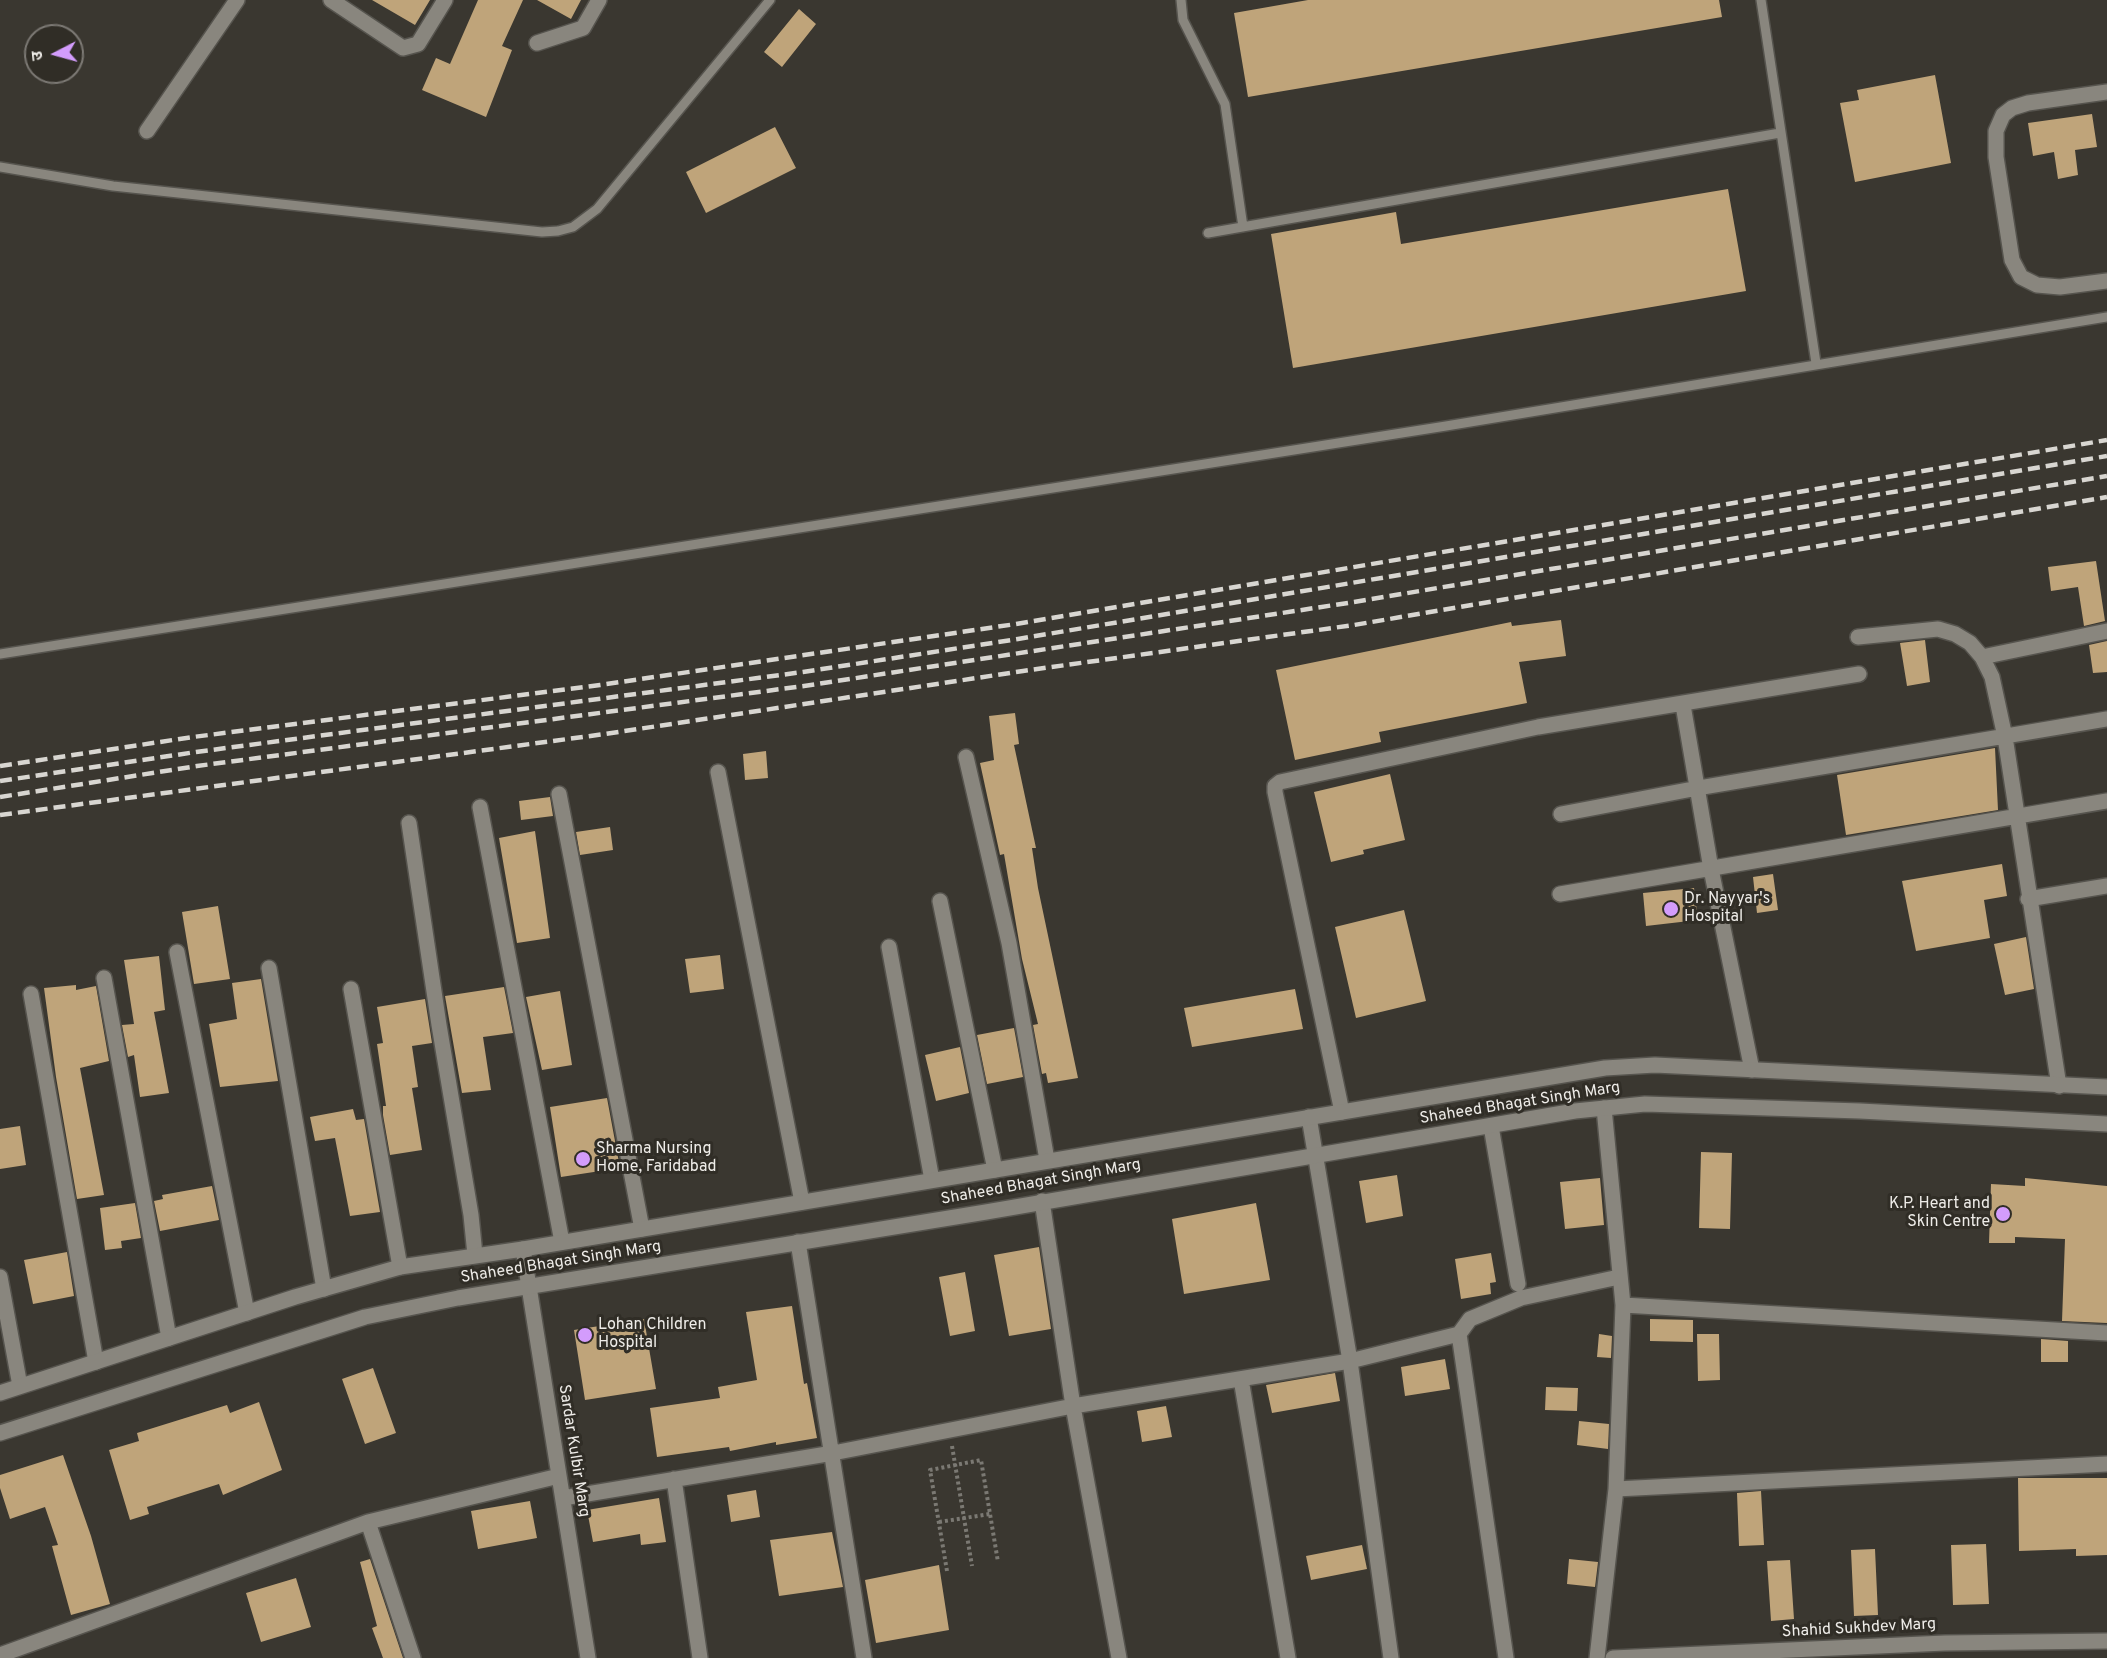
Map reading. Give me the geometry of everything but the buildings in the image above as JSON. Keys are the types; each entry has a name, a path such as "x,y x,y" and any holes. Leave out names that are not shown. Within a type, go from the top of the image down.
{"street":[{"path":"147,131 237,0"},
{"path":"331,0 404,48 418,44 445,0"},
{"path":"537,43 584,28 600,0"},
{"path":"2107,92 2028,103 2012,108 2003,115 1996,131 1996,157 2012,260 2021,277 2037,285 2060,287 2107,281"},
{"path":"1858,637 1938,628 1970,643 1982,657 1998,696 2059,1086"},
{"path":"1982,657 2107,631"},
{"path":"1342,1112 1275,786 1287,781 1538,727 1683,705 1859,674"},
{"path":"1683,705 1711,869 1752,1070"},
{"path":"1561,814 1698,788 2107,719"},
{"path":"966,757 1009,943 1047,1160"},
{"path":"718,772 802,1202"},
{"path":"559,794 642,1229"},
{"path":"1560,894 2107,801"},
{"path":"480,807 562,1242"},
{"path":"409,823 439,1025 471,1215 475,1255"},
{"path":"2028,899 2107,886"},
{"path":"940,901 995,1170"},
{"path":"889,946 932,1180"},
{"path":"177,952 247,1312"},
{"path":"269,968 324,1289"},
{"path":"104,978 169,1338"},
{"path":"351,989 400,1267"},
{"path":"31,993 96,1362"},
{"name":"Shaheed Bhagat Singh Marg","path":"0,1393 247,1312 400,1267 523,1249 1605,1068 1655,1065 2107,1087"},
{"name":"Shaheed Bhagat Singh Marg","path":"0,1433 365,1317 528,1286 1604,1108 1645,1104 1860,1111 2107,1124"},
{"path":"1597,1658 1616,1489 1623,1305 1604,1108"},
{"path":"1309,1118 1350,1361 1391,1658"},
{"path":"1491,1126 1518,1284"},
{"path":"1042,1201 1073,1406 1119,1658"},
{"path":"798,1242 864,1658"},
{"name":"Sardar Kulbir Marg","path":"523,1249 588,1658"},
{"path":"0,1277 20,1386"},
{"path":"562,1498 833,1453 1073,1406 1350,1361 1459,1335 1470,1319 1521,1298 1619,1277"},
{"path":"1623,1305 2107,1333"},
{"path":"1459,1335 1506,1658"},
{"path":"1241,1379 1288,1658"},
{"path":"1616,1489 2107,1464"},
{"path":"0,1655 369,1522 559,1476"},
{"path":"674,1479 700,1658"},
{"path":"369,1522 413,1658"},
{"name":"Shahid Sukhdev Marg","path":"1613,1658 1945,1643 2107,1641"}],"lane":[{"path":"0,167 113,186 542,232 558,231 573,227 597,209 770,0"},
{"path":"1181,0 1184,20 1225,104 1243,227"},
{"path":"1761,0 1816,363"},
{"path":"1208,233 1780,133"},
{"path":"0,654 1446,426 1816,363 2107,317"}],"path":[{"path":"949,1430 972,1566"},
{"path":"947,1570 930,1470 981,1460 998,1562"},
{"path":"939,1522 990,1514"}],"railway":[{"path":"0,766 193,737 600,685 1016,624 2107,440"},
{"path":"0,781 196,752 803,672 1018,639 2107,456"},
{"path":"0,797 197,766 804,686 1354,602 2107,476"},
{"path":"0,815 605,734 1023,671 1354,625 2107,497"}],"place":[{"name":"Dr. Nayyar's Hospital","path":"1671,909"},
{"name":"Sharma Nursing Home, Faridabad","path":"583,1159"},
{"name":"K.P. Heart and Skin Centre","path":"2003,1214"},
{"name":"Lohan Children Hospital","path":"585,1335"}]}
